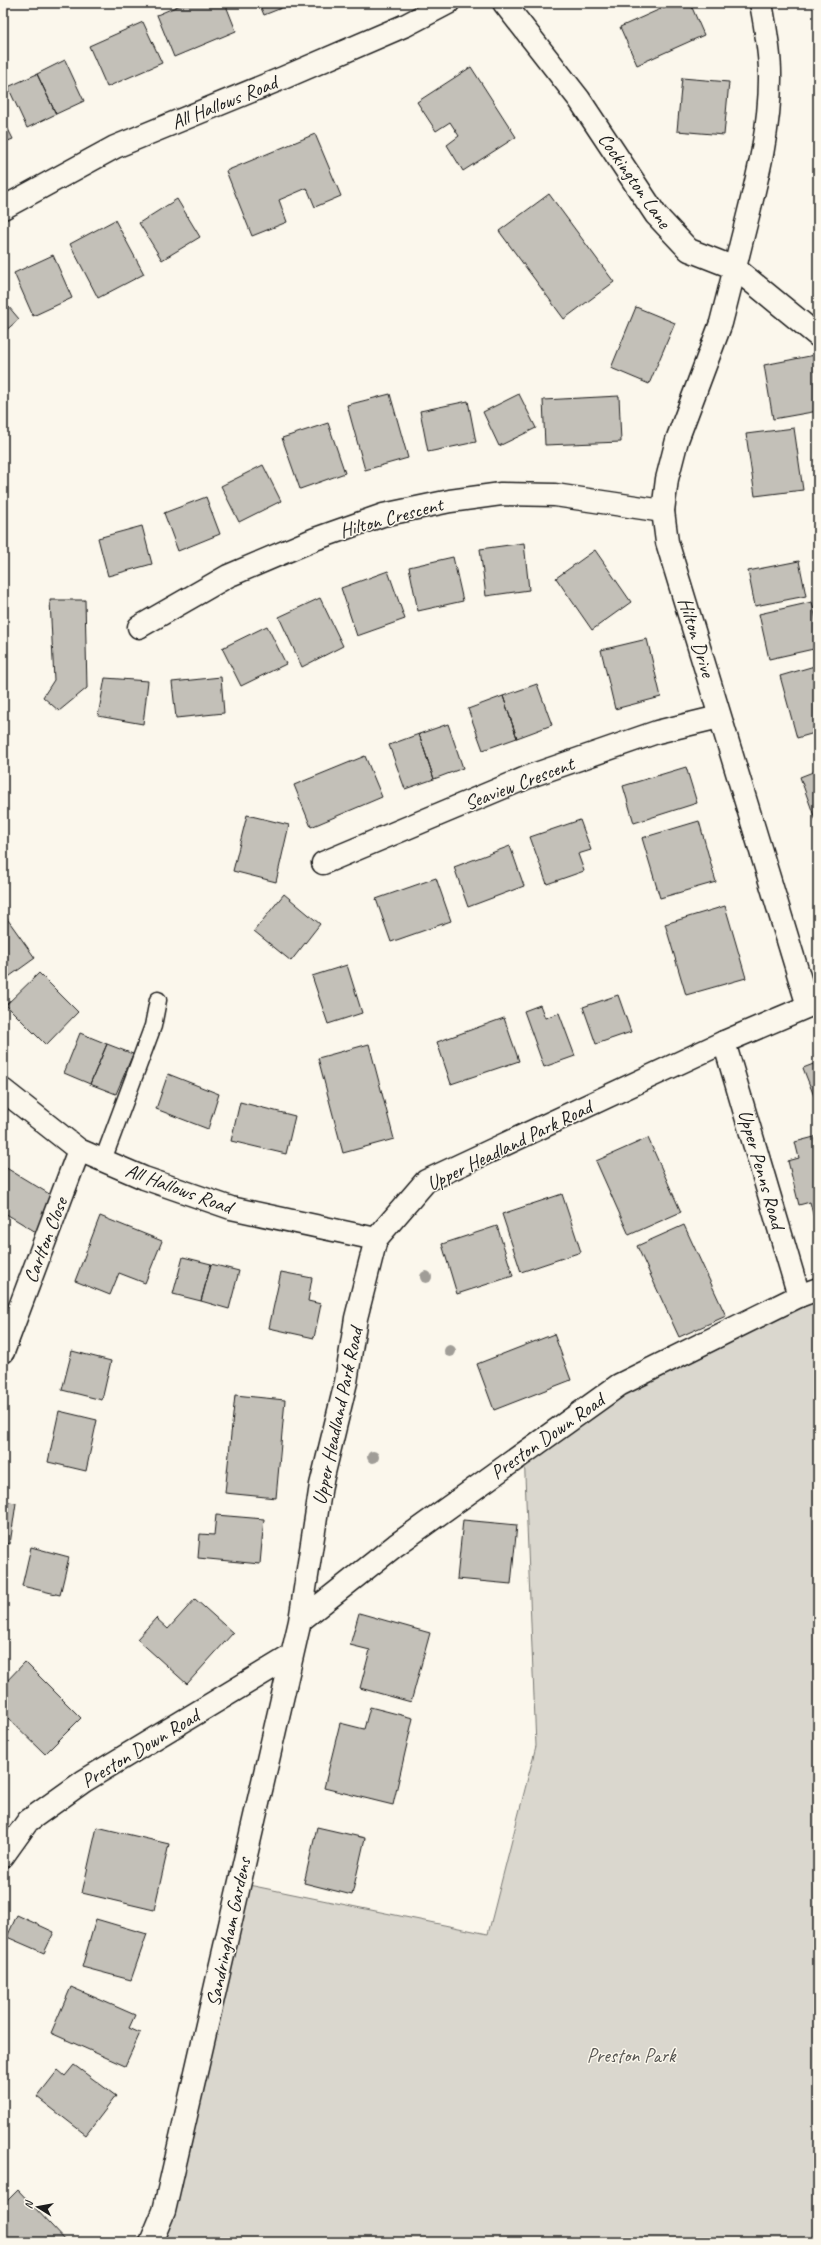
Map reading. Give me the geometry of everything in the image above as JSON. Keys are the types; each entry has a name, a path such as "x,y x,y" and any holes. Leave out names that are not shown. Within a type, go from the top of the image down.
{"street":[{"name":"All Hallows Road","path":"3,208 115,147 398,28 448,3"},
{"name":"Cockington Lane","path":"504,3 579,99 656,215 689,250 735,268 818,336"},
{"name":"Hilton Drive","path":"761,3 770,72 769,112 759,168 721,323 677,440 667,479 663,511 667,542 704,659 720,717 813,1004"},
{"name":"Hilton Crescent","path":"139,627 228,576 315,539 383,515 450,501 502,494 555,495 663,511"},
{"name":"Seaview Crescent","path":"323,863 533,775 657,732 720,717"},
{"name":"Upper Headland Park Road","path":"300,1621 321,1485 346,1382 356,1318 376,1239 426,1181 724,1042 813,1004"},
{"name":"Upper Penns Road","path":"724,1042 808,1292"},
{"name":"All Hallows Road","path":"3,1090 79,1150 144,1178 231,1208 376,1239"},
{"name":"Carlton Close","path":"3,1352 79,1150"},
{"name":"Preston Down Road","path":"300,1621 396,1545 619,1385 808,1292"},
{"name":"Sandringham Gardens","path":"151,2242 164,2211 300,1621"},
{"name":"Preston Down Road","path":"3,1856 28,1821 84,1781 291,1656"}],"lane":[{"path":"103,1160 153,1026 158,1000"}],"green space":[{"name":"Preston Park","path":"818,1289 818,2242 151,2242 239,1883 488,1934 536,1746 524,1451 619,1385"}],"building":[{"path":"185,3 225,3 236,31 174,57 157,15"},
{"path":"259,3 294,3 264,15"},
{"path":"674,3 690,3 704,35 637,65 620,27"},
{"path":"143,22 162,63 107,87 89,46"},
{"path":"65,60 84,101 56,114 37,74"},
{"path":"471,67 516,137 463,171 447,145 459,136 450,122 436,131 417,102"},
{"path":"37,74 56,114 27,128 8,87"},
{"path":"682,78 729,82 724,135 677,131"},
{"path":"3,119 13,139 3,143"},
{"path":"315,134 341,196 315,207 307,188 279,200 287,222 252,236 226,171"},
{"path":"549,194 614,282 564,319 499,231"},
{"path":"177,199 200,237 162,260 139,223"},
{"path":"115,220 144,274 98,298 70,244"},
{"path":"53,255 72,298 33,316 14,273"},
{"path":"3,300 19,319 3,333"},
{"path":"636,307 675,323 649,384 611,368"},
{"path":"815,355 818,371 818,411 773,419 764,365"},
{"path":"390,394 408,458 365,470 347,405"},
{"path":"519,394 536,428 499,446 483,412"},
{"path":"619,396 621,442 545,445 543,400"},
{"path":"468,401 476,442 428,452 420,411"},
{"path":"328,423 345,473 300,489 282,438"},
{"path":"794,428 803,490 755,496 746,434"},
{"path":"263,465 281,501 239,522 221,486"},
{"path":"206,497 220,534 178,551 164,513"},
{"path":"142,526 152,564 108,576 98,538"},
{"path":"524,543 529,590 486,596 480,549"},
{"path":"595,550 631,602 592,630 556,578"},
{"path":"453,557 463,601 418,611 409,567"},
{"path":"799,561 806,596 755,606 748,571"},
{"path":"388,571 405,619 357,636 341,588"},
{"path":"320,598 343,646 302,667 279,617"},
{"path":"50,600 85,600 87,688 59,711 43,697 54,680"},
{"path":"812,602 818,628 818,648 769,659 759,614"},
{"path":"267,626 286,664 241,686 222,648"},
{"path":"647,639 661,697 615,709 601,650"},
{"path":"818,665 818,732 797,738 780,676"},
{"path":"221,677 224,713 176,718 172,682"},
{"path":"105,678 148,681 143,724 98,716"},
{"path":"537,684 552,725 517,738 503,696"},
{"path":"503,696 517,738 483,750 468,709"},
{"path":"448,724 463,768 434,779 419,734"},
{"path":"419,734 434,779 405,789 389,745"},
{"path":"365,756 382,797 311,827 294,785"},
{"path":"686,767 697,803 634,823 623,786"},
{"path":"818,770 818,827 800,777"},
{"path":"247,815 289,825 276,882 233,871"},
{"path":"580,820 591,850 578,854 584,871 547,884 530,837"},
{"path":"699,821 716,882 660,898 642,838"},
{"path":"510,846 524,886 468,907 454,867"},
{"path":"436,878 451,921 391,942 376,899"},
{"path":"284,894 320,924 291,961 254,931"},
{"path":"725,906 746,978 686,995 665,924"},
{"path":"3,913 35,958 3,981"},
{"path":"347,965 362,1013 328,1024 312,976"},
{"path":"39,973 78,1012 46,1045 6,1005"},
{"path":"618,995 631,1032 596,1044 583,1007"},
{"path":"540,1005 545,1018 559,1013 575,1056 544,1067 524,1011"},
{"path":"504,1018 519,1061 451,1084 437,1042"},
{"path":"80,1033 107,1044 90,1084 64,1073"},
{"path":"107,1044 133,1054 116,1094 90,1084"},
{"path":"369,1044 394,1139 343,1153 318,1058"},
{"path":"816,1063 818,1095 814,1096 803,1068"},
{"path":"168,1074 219,1094 208,1129 156,1109"},
{"path":"240,1102 295,1116 286,1154 231,1141"},
{"path":"818,1136 818,1226 816,1226 810,1202 799,1205 788,1161 799,1158 795,1142"},
{"path":"648,1138 681,1212 629,1235 596,1161"},
{"path":"3,1166 56,1198 36,1232 3,1212"},
{"path":"562,1194 581,1252 521,1272 502,1214"},
{"path":"100,1216 162,1241 145,1283 119,1273 110,1295 75,1281"},
{"path":"684,1225 726,1316 679,1337 637,1246"},
{"path":"497,1226 513,1276 457,1294 442,1244"},
{"path":"183,1257 211,1264 201,1301 173,1294"},
{"path":"211,1264 239,1271 229,1309 201,1301"},
{"path":"281,1272 312,1278 308,1301 321,1304 314,1338 269,1328"},
{"path":"554,1334 571,1380 494,1410 477,1364"},
{"path":"72,1351 111,1361 102,1400 62,1390"},
{"path":"235,1395 285,1400 276,1498 225,1493"},
{"path":"59,1411 97,1420 86,1471 48,1462"},
{"path":"3,1501 16,1503 10,1544 3,1543"},
{"path":"216,1515 264,1519 260,1564 198,1558 200,1534 214,1535"},
{"path":"463,1520 517,1525 511,1584 457,1579"},
{"path":"31,1547 69,1557 60,1595 22,1586"},
{"path":"195,1599 233,1633 187,1684 137,1639 156,1618 168,1629"},
{"path":"359,1613 430,1633 411,1702 360,1688 370,1650 350,1645"},
{"path":"25,1662 81,1718 45,1754 3,1713 3,1685"},
{"path":"370,1707 413,1718 393,1805 324,1788 340,1723 364,1729"},
{"path":"97,1827 169,1844 154,1910 82,1893"},
{"path":"317,1827 365,1838 352,1895 304,1883"},
{"path":"17,1915 54,1932 44,1953 7,1937"},
{"path":"96,1919 147,1934 131,1980 82,1967"},
{"path":"71,1987 135,2015 129,2028 140,2033 125,2066 51,2033"},
{"path":"74,2065 116,2096 86,2135 37,2097 58,2070 65,2076"},
{"path":"18,2190 67,2242 3,2242 3,2205"}]}
